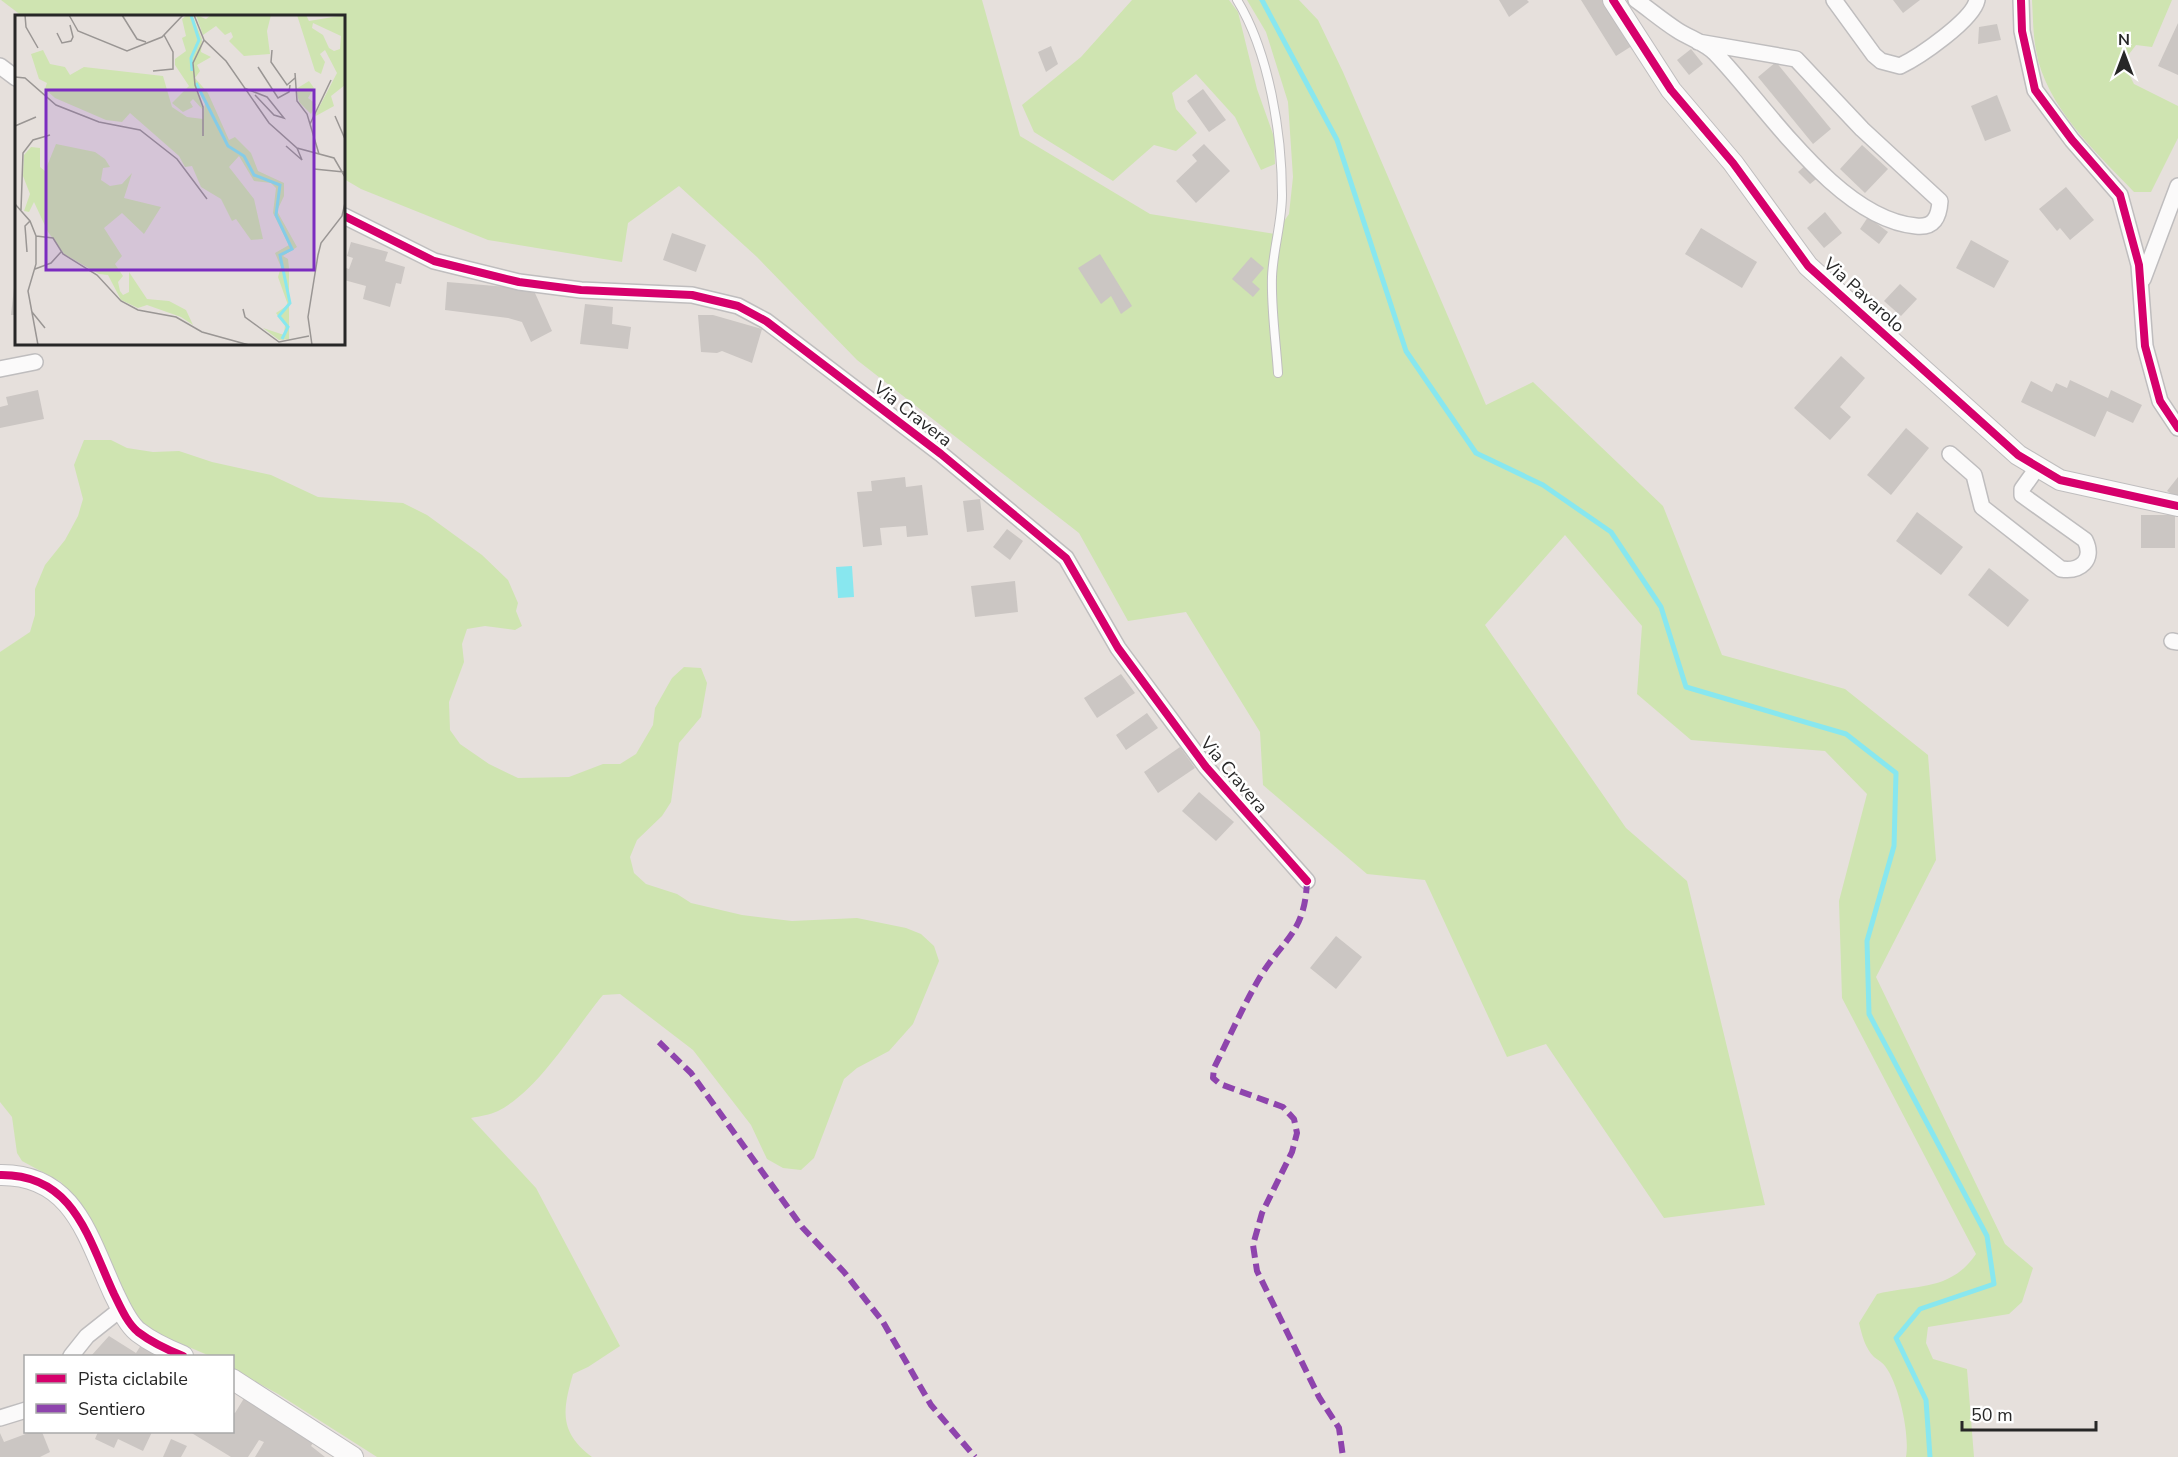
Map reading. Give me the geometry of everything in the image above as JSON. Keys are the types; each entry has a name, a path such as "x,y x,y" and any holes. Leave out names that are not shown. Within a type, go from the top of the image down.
{"street":[{"name":"Via Pavarolo","path":"1613,0 1671,90 1733,163 1808,266 2018,455 2060,480 2178,506"},
{"path":"1636,0 1698,42 1714,51 1780,129 1851,198 1889,220 1923,227 1934,223 1939,214 1940,201 1930,189 1862,129 1796,59 1698,42"},
{"path":"1834,0 1874,55 1881,61 1900,66 1914,60 1972,12 1977,0"},
{"path":"2021,0 2022,30 2035,90 2072,140 2121,195 2139,265 2148,357 2160,401 2178,428"},
{"path":"0,66 15,77"},
{"path":"2141,285 2178,186"},
{"name":"Via Cravera","path":"345,216 434,261 519,282 581,290 692,295 738,306 766,321 941,454 1066,558 1118,648 1206,767 1307,881"},
{"path":"0,369 35,362"},
{"path":"1950,454 1974,475 1982,507 2061,569 2075,570 2087,560 2089,550 2085,540 2022,495 2022,489 2037,468"},
{"path":"0,1175 21,1175 39,1180 61,1194 78,1216 121,1309 138,1331 181,1355"},
{"path":"72,1355 87,1336 121,1309"},
{"path":"234,1380 353,1457"},
{"path":"0,1418 24,1411"}],"lane":[{"path":"1237,0 1248,18 1265,70 1279,138 1282,197 1272,277 1278,373"}],"green space":[{"path":"1,0 982,0 1020,136 1150,214 1275,234 1289,214 1293,177 1288,102 1266,32 1247,0 1299,0 1318,20 1343,72 1486,405 1533,382 1663,506 1722,655 1845,689 1928,755 1936,860 1876,977 2005,1244 2033,1268 2022,1302 2009,1314 1928,1327 1926,1343 1933,1359 1967,1369 1974,1457 1906,1457 1905,1423 1895,1385 1885,1366 1868,1350 1859,1323 1877,1294 1944,1281 1966,1266 1976,1254 1842,998 1839,901 1867,794 1825,751 1691,740 1637,694 1642,626 1565,535 1485,625 1626,828 1687,881 1765,1205 1664,1218 1546,1044 1507,1057 1425,880 1367,874 1263,785 1260,732 1186,612 1128,621 1079,533 857,360 757,257 679,186 628,223 622,262 488,240 361,189 345,180 345,15 21,15"},
{"path":"1132,0 1229,0 1238,12 1257,89 1274,137 1275,164 1261,170 1235,117 1196,74 1172,93 1176,109 1197,133 1176,151 1154,145 1113,181 1034,132 1022,105 1081,57"},
{"path":"2032,0 2172,0 2152,47 2136,45 2123,62 2134,84 2178,106 2178,138 2151,192 2134,192 2089,145 2061,109 2041,71 2035,44"},
{"path":"84,440 111,440 127,448 153,452 179,451 212,462 271,475 318,497 403,503 427,515 482,555 508,580 518,603 516,611 522,626 515,630 485,626 467,629 462,644 464,662 449,702 450,730 460,744 489,764 518,778 569,777 603,764 620,764 636,754 653,725 655,708 672,678 684,667 701,668 707,683 701,717 679,743 671,802 662,816 637,840 630,857 634,873 646,884 677,894 691,903 742,915 792,921 857,918 906,928 921,934 934,946 939,961 913,1024 889,1051 857,1068 844,1079 814,1158 801,1170 783,1168 767,1159 751,1125 693,1050 620,994 603,995 555,1059 513,1101 495,1112 471,1118 536,1188 620,1346 573,1374 566,1409 568,1429 581,1448 592,1457 377,1457 278,1394 234,1370 234,1355 208,1355 151,1331 131,1314 78,1205 61,1182 22,1161 17,1153 12,1117 0,1102 0,652 30,632 35,615 35,589 45,565 65,540 78,516 83,499 74,465"}],"water":[{"path":"852,566 854,597 838,598 836,567"}],"building":[{"path":"1499,0 1527,0 1529,2 1509,17"},
{"path":"1581,0 1607,0 1635,44 1616,56"},
{"path":"1893,0 1920,0 1903,13"},
{"path":"2178,23 2178,75 2158,66"},
{"path":"1997,24 2001,40 1978,44 1979,27"},
{"path":"1051,46 1058,64 1046,72 1038,52"},
{"path":"1691,49 1703,64 1689,75 1677,60"},
{"path":"1776,62 1831,129 1813,144 1758,77"},
{"path":"1203,89 1226,120 1209,132 1187,101"},
{"path":"1997,95 2011,131 1985,141 1971,106"},
{"path":"1204,144 1230,171 1196,203 1176,181 1197,161 1192,155"},
{"path":"1862,145 1888,169 1865,193 1840,169"},
{"path":"1808,163 1820,176 1810,184 1798,172"},
{"path":"2066,187 2094,220 2070,240 2060,228 2057,231 2039,209"},
{"path":"1825,212 1842,233 1824,248 1807,228"},
{"path":"1868,217 1888,232 1879,244 1860,229"},
{"path":"1701,228 1757,262 1742,288 1685,254"},
{"path":"672,233 706,245 696,272 663,260"},
{"path":"1971,240 2009,261 1994,288 1956,268"},
{"path":"351,242 388,252 385,261 405,267 401,284 396,283 390,307 363,299 366,286 345,280 346,268 349,269 353,258 347,256"},
{"path":"1100,254 1132,306 1121,314 1111,296 1101,304 1078,268"},
{"path":"1251,257 1264,268 1252,282 1260,289 1253,297 1232,279"},
{"path":"447,282 508,287 535,293 552,331 531,342 522,322 445,310"},
{"path":"1900,284 1917,299 1901,316 1884,301"},
{"path":"14,288 15,315 11,315"},
{"path":"585,304 613,307 612,324 631,327 628,349 580,344"},
{"path":"698,315 713,315 762,329 752,363 722,351 701,352"},
{"path":"1841,356 1865,378 1840,407 1851,417 1830,440 1794,408"},
{"path":"2070,380 2108,398 2111,390 2142,405 2133,423 2107,411 2095,437 2021,402 2031,381 2052,392 2056,383 2067,388"},
{"path":"38,390 44,419 0,428 0,407 8,405 6,397"},
{"path":"1906,428 1929,448 1891,495 1867,475"},
{"path":"905,477 906,487 922,485 928,535 907,537 906,526 880,528 882,545 863,547 857,492 872,491 871,481"},
{"path":"2178,477 2178,498 2167,491"},
{"path":"980,499 984,530 967,532 963,501"},
{"path":"1917,512 1963,547 1941,575 1896,541"},
{"path":"2141,515 2175,515 2175,548 2141,548"},
{"path":"1007,529 1023,541 1010,560 993,547"},
{"path":"1989,568 2029,600 2008,627 1968,595"},
{"path":"1015,581 1018,612 975,617 971,586"},
{"path":"1121,674 1135,693 1097,718 1084,698"},
{"path":"1147,713 1158,728 1126,750 1116,735"},
{"path":"1180,747 1195,768 1158,793 1144,772"},
{"path":"1199,792 1234,822 1216,841 1182,811"},
{"path":"1336,936 1362,957 1336,989 1310,968"},
{"path":"109,1336 136,1353 145,1339 171,1355 92,1355"},
{"path":"246,1395 316,1438 311,1446 325,1457 255,1457 264,1442 259,1440 248,1457 231,1457 192,1433 234,1433 235,1413"},
{"path":"0,1433 4,1442 28,1433 42,1433 50,1452 40,1457 0,1457"},
{"path":"98,1433 152,1433 143,1451 118,1439 114,1448 95,1439"},
{"path":"171,1439 187,1446 181,1457 163,1457"}],"waterway":[{"path":"1262,0 1337,140 1406,351 1476,453 1543,485 1611,532 1661,607 1686,687 1846,734 1896,773 1894,846 1867,941 1869,1014 1987,1236 1994,1284 1920,1309 1896,1338 1926,1400 1930,1457"}],"marked path":[{"path":"1307,881 1298,924 1260,977 1214,1068 1213,1078 1220,1084 1283,1107 1294,1119 1297,1133 1292,1152 1262,1213 1253,1245 1257,1271 1319,1397 1339,1428 1343,1457"},
{"path":"659,1042 691,1073 802,1227 844,1272 883,1322 931,1405 975,1457"}],"cycle path":[{"path":"1613,0 1671,90 1733,163 1808,266 2018,455 2060,480 2178,506"},
{"path":"2021,0 2022,31 2035,90 2072,140 2120,195 2139,265 2145,346 2160,401 2178,428"},
{"path":"345,216 434,261 519,282 581,290 692,295 738,306 766,321 941,454 1066,558 1118,648 1206,767 1307,881"},
{"path":"0,1175 25,1178 45,1185 62,1197 86,1231 130,1324 148,1339 181,1355"}]}
